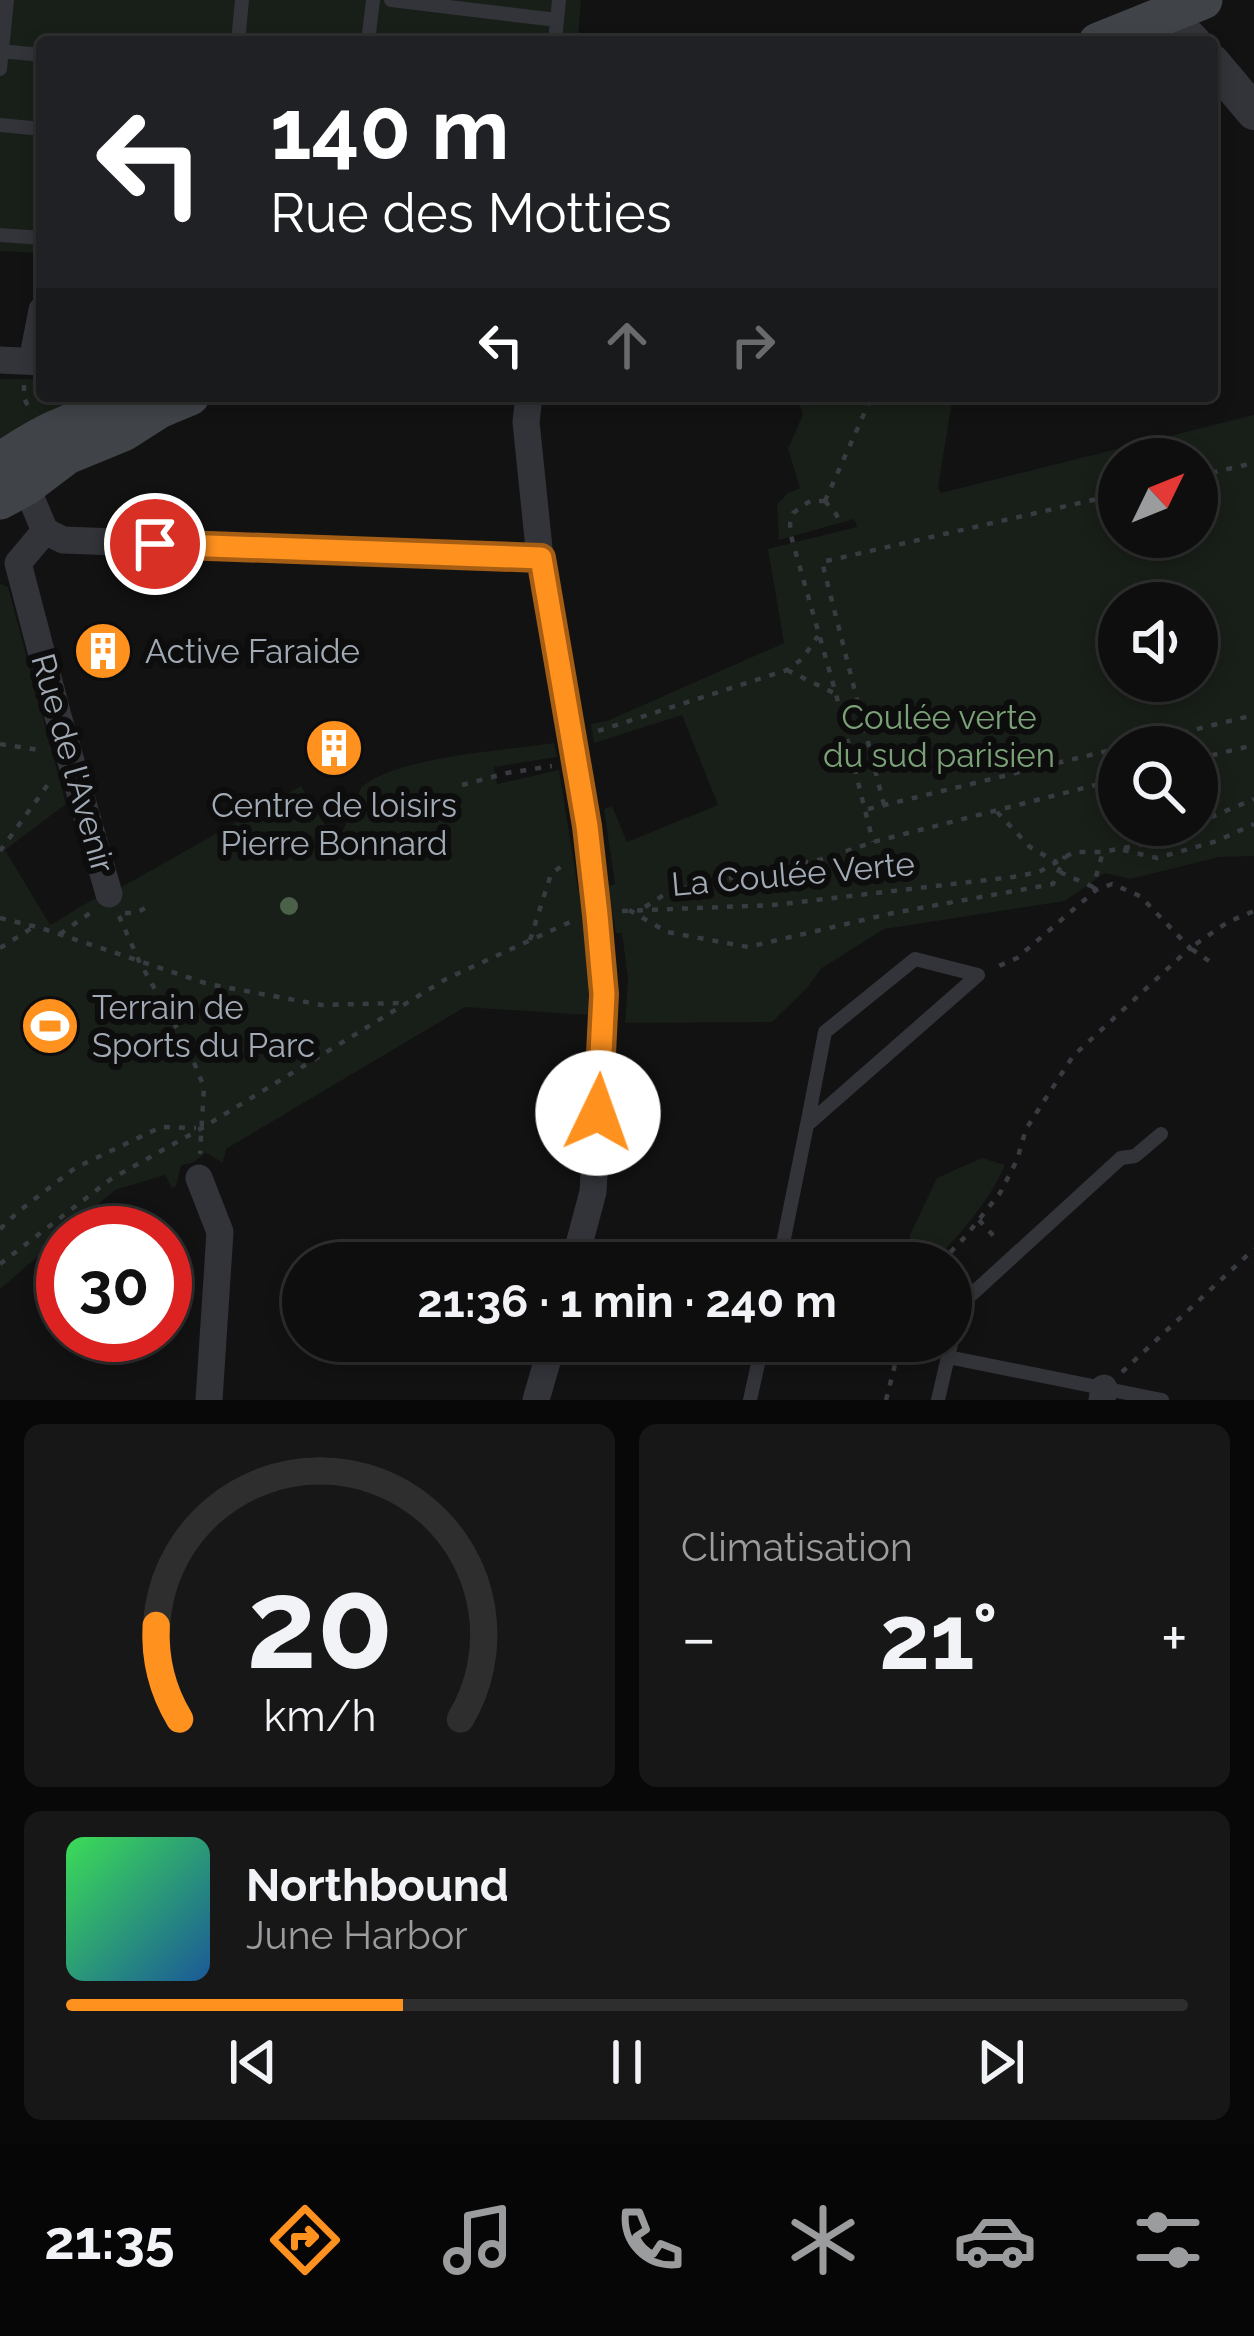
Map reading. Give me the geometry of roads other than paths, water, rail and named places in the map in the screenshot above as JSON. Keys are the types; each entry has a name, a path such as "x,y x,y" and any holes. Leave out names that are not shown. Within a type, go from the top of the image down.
{"main road":[{"path":"1116,36 1177,14"},
{"path":"7,480 123,432 165,402"}],"street":[{"path":"1218,69 1254,112"},
{"path":"0,360 36,362"},
{"path":"528,402 526,422 541,558 590,855 604,994 593,1192 580,1242"},
{"path":"7,480 45,531 63,540 541,558"},
{"name":"Rue de l'Avenir","path":"45,531 9,558 110,894"},
{"path":"200,1178 220,1232 208,1400"},
{"path":"536,1400 547,1362"}],"lane":[{"path":"0,69 7,0"},
{"path":"239,36 242,0"},
{"path":"369,36 373,0"},
{"path":"391,0 557,20"},
{"path":"555,36 559,0"},
{"path":"1,51 36,54"},
{"path":"0,125 36,128"},
{"path":"0,236 36,238"},
{"path":"782,1242 825,1033 915,959 978,975 807,1125"},
{"path":"972,1294 1121,1158 1135,1156 1161,1134"},
{"path":"751,1400 759,1362"},
{"path":"938,1400 947,1362"},
{"path":"969,1362 1103,1394 1162,1400"}],"place":[{"name":"Active Faraide","path":"103,651"},
{"name":"Centre de loisirs Pierre Bonnard","path":"334,748"},
{"name":"Terrain de Sports du Parc","path":"50,1026"}],"park label":[{"name":"Coulée verte du sud parisien","path":"939,736"}]}
